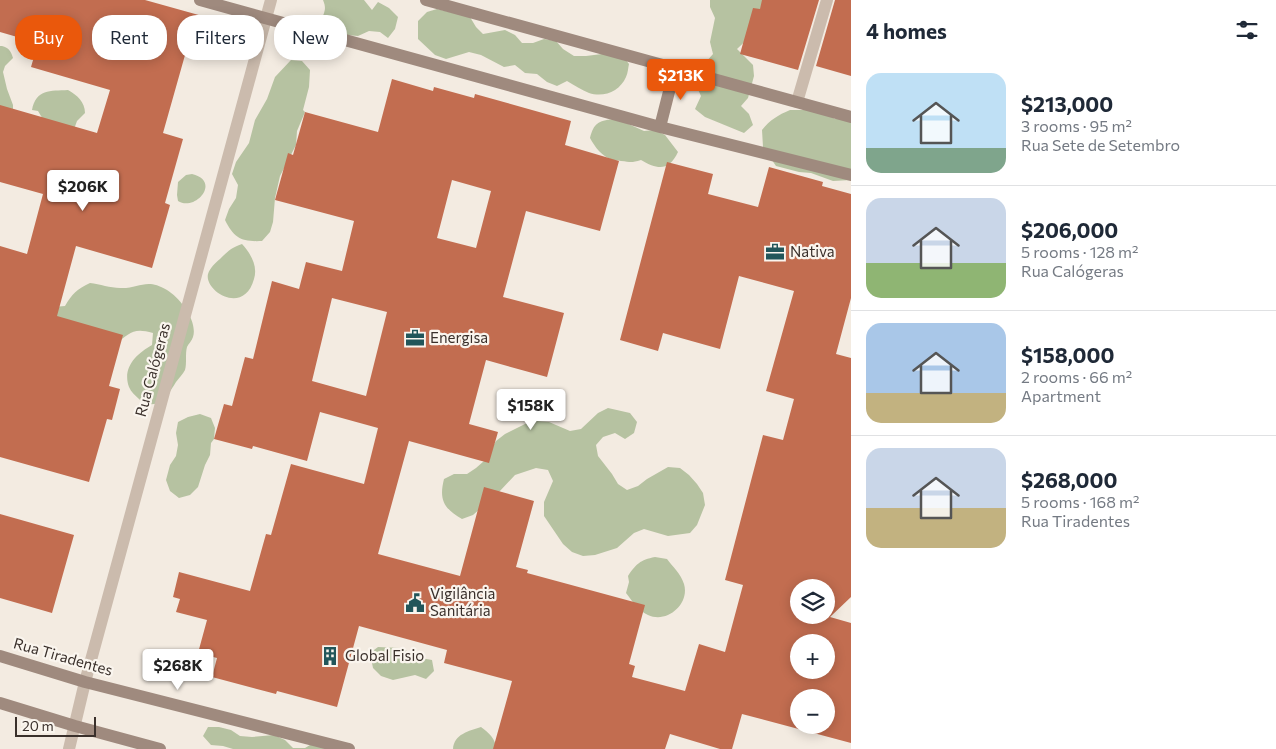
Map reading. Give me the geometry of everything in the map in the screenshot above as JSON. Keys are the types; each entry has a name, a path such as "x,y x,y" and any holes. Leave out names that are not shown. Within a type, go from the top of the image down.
{"main road":[{"path":"200,0 660,127 851,175"},
{"path":"426,0 851,117"},
{"path":"660,127 675,68"},
{"name":"Rua Tiradentes","path":"0,656 85,682 349,749"},
{"path":"0,703 160,749"}],"street":[{"name":"Rua Calógeras","path":"69,749 85,682 271,0"},
{"path":"797,102 827,0"}],"green space":[{"path":"323,0 364,0 372,10 378,2 389,8 398,17 395,29 388,38 380,32 369,31 358,36 347,35 347,15 323,15"},
{"path":"710,0 766,0 754,33 737,49 753,65 754,76 748,98 741,106 749,114 753,125 744,133 705,117 695,109 701,96 695,83 697,72 713,54 710,42 715,18 710,7"},
{"path":"437,9 470,17 483,34 505,30 515,35 522,43 533,43 544,39 556,41 563,49 574,56 610,53 622,55 629,64 627,75 616,90 600,95 586,92 567,81 557,86 547,82 537,74 525,73 515,65 504,67 481,55 469,52 446,59 435,55 418,39 418,21 427,12"},
{"path":"0,46 8,49 13,58 5,66 3,72 13,110 0,115"},
{"path":"291,60 302,61 310,70 309,87 303,110 305,112 297,131 296,145 280,176 270,232 262,241 243,240 235,235 225,220 236,198 238,185 232,174 236,162 249,143 255,120 267,99 275,77"},
{"path":"68,90 80,99 85,109 85,113 77,121 73,132 44,121 38,111 32,110 37,98 45,92"},
{"path":"790,110 813,110 825,113 835,119 851,121 851,180 833,181 811,173 776,166 763,147 762,130 774,118"},
{"path":"613,119 644,131 655,130 665,135 678,152 675,158 667,166 658,167 641,160 629,162 605,157 590,138 597,124"},
{"path":"192,174 201,178 205,183 203,194 192,202 178,201 178,182 186,175"},
{"path":"242,244 253,260 255,269 254,279 249,290 242,296 226,297 212,287 208,281 208,274 213,266 228,252"},
{"path":"90,283 120,288 148,284 160,286 177,298 187,311 194,331 187,347 185,370 162,401 154,404 142,402 131,390 127,380 127,374 132,362 152,345 153,333 146,331 132,332 114,345 60,336 53,307 65,306 75,292"},
{"path":"608,408 630,413 637,422 634,433 625,439 615,433 603,437 596,445 598,456 618,484 627,490 638,486 668,467 680,468 689,475 703,493 705,505 697,525 690,533 668,536 644,529 634,533 617,548 595,555 583,556 572,552 563,544 544,516 544,502 553,481 548,470 536,468 515,475 473,515 462,519 450,511 444,502 442,492 444,479 454,474 467,474 476,468 484,461 496,441 505,434 525,424 537,421 549,422 570,431 581,429 598,413"},
{"path":"200,414 211,418 215,428 210,455 198,487 190,495 179,498 170,491 166,480 170,465 176,456 178,422"},
{"path":"655,557 667,559 681,577 685,591 684,599 680,605 662,617 655,617 645,613 636,606 626,593 629,582 628,576 633,568 642,561"},
{"path":"378,647 401,648 421,658 432,660 434,671 426,679 415,675 393,680 381,676 373,668 370,653"},
{"path":"208,727 231,730 240,736 274,735 285,740 293,748 305,748 315,742 344,749 233,749 211,745 203,736"},
{"path":"481,727 493,739 496,749 453,749 459,737"}],"building":[{"path":"0,0 145,0 199,15 177,15 177,60 184,60 163,133 183,139 165,203 170,205 152,268 76,246 57,316 123,335 109,386 120,389 112,420 107,419 89,482 0,457 0,246 27,254 43,194 0,182 0,105 97,133 110,90 31,67 33,60 82,60 82,15 15,15 15,36 0,32"},
{"path":"762,0 819,0 798,70 740,54 753,8 760,9"},
{"path":"835,0 851,0 851,76 816,66"},
{"path":"392,79 433,91 434,87 474,98 475,94 571,121 565,145 619,161 600,231 526,211 503,297 564,313 547,377 486,360 469,424 498,432 489,463 409,441 378,554 460,576 484,487 534,501 516,567 528,570 527,573 645,605 629,664 635,666 632,677 685,691 699,644 725,652 743,585 725,580 763,435 783,440 794,399 766,391 794,291 739,276 720,349 663,333 658,351 620,340 667,162 713,174 708,194 758,207 769,167 823,182 822,186 851,194 851,298 836,354 851,358 851,597 835,612 835,579 790,579 790,624 835,624 835,618 851,623 851,743 817,734 835,734 835,689 790,689 790,727 742,714 732,749 720,749 670,734 665,749 493,749 512,681 444,663 447,650 359,626 337,707 277,691 276,694 212,677 217,658 198,653 207,620 176,612 180,599 173,597 179,572 250,591 266,534 271,535 291,464 364,484 378,428 320,412 307,461 253,446 252,449 214,439 224,404 232,406 245,357 253,359 272,281 299,289 306,262 342,271 354,221 275,200 288,153 293,155 305,112 378,132","holes":["452,180 491,191 476,248 437,238","332,298 387,312 366,396 312,381"]},
{"path":"0,514 74,535 52,613 0,598"}],"place":[{"name":"Nativa","path":"775,252"},
{"name":"Energisa","path":"415,338"},
{"name":"Vigilância Sanitária","path":"415,603"},
{"name":"Global Fisio","path":"330,656"}]}
